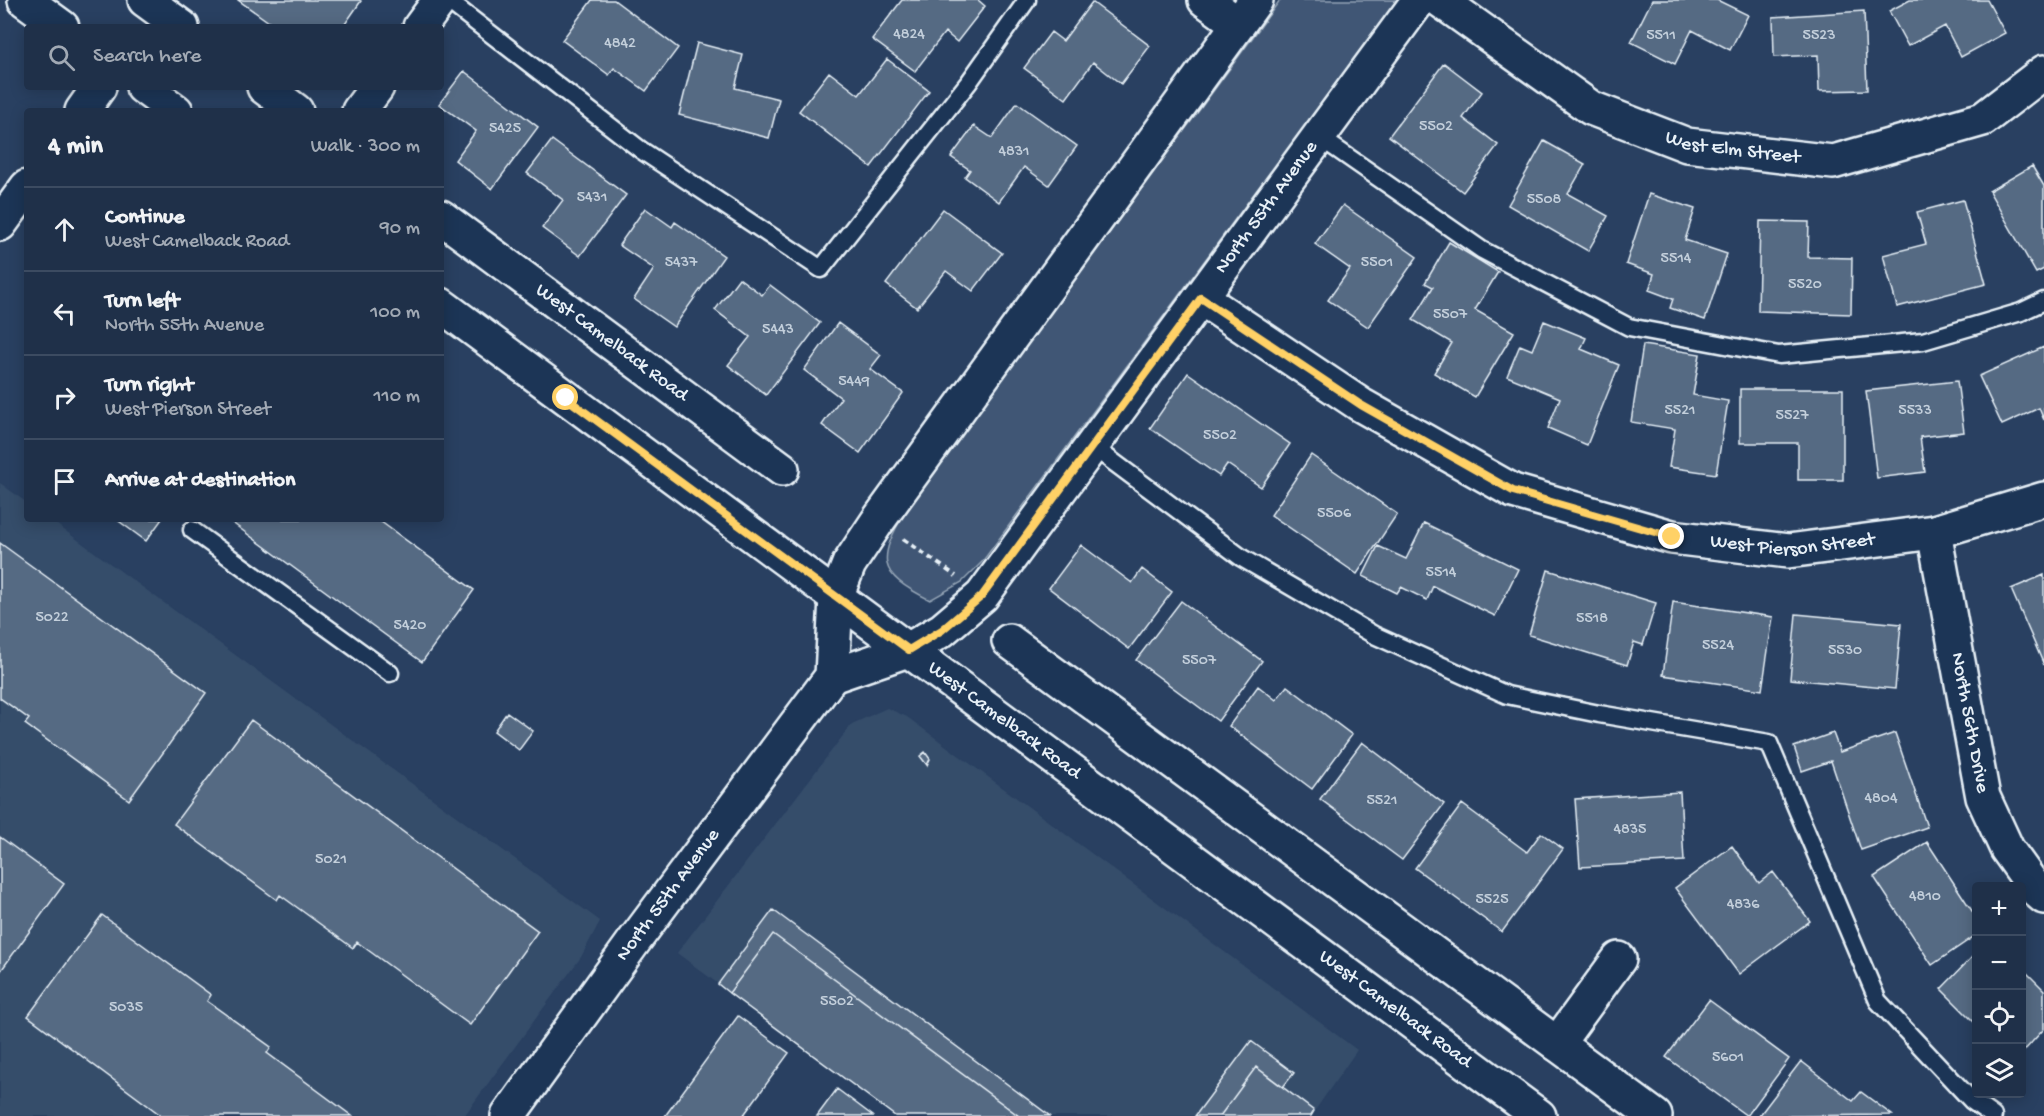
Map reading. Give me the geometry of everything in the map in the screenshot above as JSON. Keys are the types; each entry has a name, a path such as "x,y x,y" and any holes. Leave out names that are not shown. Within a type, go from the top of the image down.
{"street":[{"path":"25,0 58,24"},
{"path":"145,0 178,24"},
{"path":"422,24 440,0"},
{"path":"832,676 836,597 849,564 876,522 1247,12 1205,0"},
{"name":"North 55th Avenue","path":"508,1116 632,944 832,676 909,650 942,630 982,596 1419,0"},
{"name":"West Elm Street","path":"1440,0 1591,108 1687,146 1833,162 1983,119 2044,72"},
{"path":"84,108 97,90"},
{"path":"147,90 172,108"},
{"path":"268,90 292,108"},
{"path":"361,108 375,90"},
{"path":"0,224 24,191"},
{"name":"West Camelback Road","path":"444,219 782,469"},
{"name":"West Pierson Street","path":"1201,298 1361,405 1513,491 1672,537 1788,551 1934,532 2044,499"},
{"name":"West Camelback Road","path":"444,308 1539,1116"},
{"name":"North 56th Drive","path":"1934,532 1983,797 2007,849 2037,891 2044,897"},
{"path":"1009,641 1655,1116"},
{"path":"1557,1044 1619,959"}],"lane":[{"path":"447,0 641,150 821,269 969,82 1027,0"},
{"path":"1318,136 1482,250 1629,327 1779,355 1923,341 2022,312 2044,301"},
{"path":"1092,446 1242,558 1374,635 1508,695 1599,714 1769,743 1878,1001 1972,1101 1993,1116"},
{"path":"192,530 390,673"}],"path":[{"path":"897,535 959,578"}],"shaded area":[{"path":"1280,0 1397,0 982,562 962,582 930,600 912,590 891,573 887,563 890,541 906,510"},
{"path":"0,483 24,501 24,522 53,522 600,921 581,957 464,1116 0,1116"},
{"path":"887,708 907,717 1357,1050 1311,1116 895,1116 677,953 852,724"}],"building":[{"path":"238,0 361,1 345,24 272,24"},
{"path":"592,0 614,0 678,48 646,91 614,68 609,75 562,40"},
{"path":"902,0 978,0 985,6 957,42 945,32 915,71 872,39"},
{"path":"1652,0 1717,0 1748,15 1730,50 1692,30 1675,64 1631,42"},
{"path":"1910,0 1987,0 2005,33 1961,57 1945,26 1908,46 1889,11"},
{"path":"1092,2 1150,46 1121,84 1093,62 1066,99 1024,68 1051,32 1063,41"},
{"path":"1864,11 1867,90 1819,91 1818,55 1774,57 1773,17"},
{"path":"697,43 743,55 735,88 779,99 769,138 679,115"},
{"path":"887,59 929,91 871,167 799,111 829,72 859,95"},
{"path":"1444,63 1482,92 1463,118 1498,145 1463,192 1389,136"},
{"path":"464,71 538,127 492,189 455,160 476,131 439,104"},
{"path":"1017,103 1077,146 1049,185 1024,167 999,202 965,177 970,170 951,157 974,126 992,138"},
{"path":"552,140 626,195 580,256 542,228 563,200 527,173"},
{"path":"1544,141 1585,164 1568,194 1608,216 1588,251 1508,205"},
{"path":"2032,166 2044,186 2044,269 2036,273 1989,191"},
{"path":"1649,194 1695,209 1685,240 1727,254 1705,320 1670,308 1673,299 1649,290 1654,274 1626,264"},
{"path":"1963,200 1986,284 1897,307 1883,255 1926,244 1917,212"},
{"path":"1343,205 1417,257 1368,327 1328,300 1350,269 1315,244"},
{"path":"645,208 672,227 675,222 724,256 674,327 634,299 654,269 619,245"},
{"path":"943,209 1002,253 973,291 946,271 917,308 886,284"},
{"path":"1760,221 1809,222 1808,257 1852,258 1851,314 1758,311"},
{"path":"1449,242 1498,272 1475,310 1514,332 1475,397 1434,373 1452,343 1413,320 1433,287 1425,283"},
{"path":"739,278 762,295 770,285 820,323 766,395 728,365 750,337 715,310"},
{"path":"1544,321 1586,338 1581,349 1619,365 1587,445 1548,428 1560,398 1507,376 1520,345 1532,350"},
{"path":"838,323 881,355 870,369 903,393 860,453 822,425 841,398 804,370"},
{"path":"1643,345 1700,354 1693,395 1728,401 1716,474 1669,467 1675,429 1631,422"},
{"path":"2044,347 2044,420 2039,408 2002,425 1979,376"},
{"path":"1188,373 1290,444 1261,487 1227,464 1219,476 1150,428"},
{"path":"1957,381 1964,432 1920,437 1925,472 1877,478 1866,391"},
{"path":"1740,389 1843,389 1843,480 1798,480 1798,443 1740,443"},
{"path":"1311,455 1397,514 1357,574 1271,515"},
{"path":"120,522 160,522 146,541"},
{"path":"231,522 381,522 474,590 422,662"},
{"path":"1424,523 1518,569 1495,616 1433,586 1427,600 1401,587 1397,593 1363,576 1378,546 1406,559"},
{"path":"0,543 206,693 129,800 25,724 29,719 0,698"},
{"path":"1081,545 1132,583 1142,569 1172,592 1129,649 1049,588"},
{"path":"1548,570 1656,603 1643,645 1634,642 1627,665 1529,635"},
{"path":"2044,575 2044,665 2011,589"},
{"path":"1181,601 1262,661 1218,721 1136,660"},
{"path":"1673,602 1773,617 1762,690 1663,675"},
{"path":"1796,614 1901,624 1895,689 1790,679"},
{"path":"1258,686 1276,700 1287,686 1352,735 1312,789 1229,726"},
{"path":"507,712 533,731 519,750 494,731"},
{"path":"251,720 538,931 470,1025 357,942 353,948 280,895 277,900 174,824"},
{"path":"1833,733 1840,752 1895,733 1927,827 1861,850 1831,761 1802,771 1794,747"},
{"path":"1362,742 1444,804 1402,860 1320,799"},
{"path":"925,752 930,759 927,765 920,756"},
{"path":"1680,792 1684,861 1580,867 1575,799"},
{"path":"1462,804 1527,852 1541,833 1563,849 1502,932 1415,868"},
{"path":"0,837 64,884 0,972"},
{"path":"1927,842 1972,911 1972,938 1932,965 1874,877"},
{"path":"1732,846 1759,883 1773,872 1810,921 1739,974 1675,888"},
{"path":"773,910 1050,1116 1019,1116 773,934 729,993 718,984"},
{"path":"102,915 211,995 207,1001 271,1047 267,1053 352,1116 162,1116 28,1016"},
{"path":"773,934 1019,1116 895,1116 729,993"},
{"path":"1972,957 1972,1020 1941,989"},
{"path":"2026,972 2044,990 2044,1029 2026,1049"},
{"path":"1709,1000 1789,1059 1747,1116 1666,1057"},
{"path":"738,1016 789,1053 743,1116 665,1116"},
{"path":"1251,1041 1294,1073 1283,1087 1256,1067 1220,1116 1195,1116"},
{"path":"1801,1061 1853,1101 1861,1092 1892,1115 1759,1116"},
{"path":"1256,1067 1314,1111 1311,1116 1220,1116"},
{"path":"837,1089 873,1116 817,1116"}],"route":[{"path":"566,398 909,650 942,630 982,596 1201,298 1361,405 1513,491 1672,537"}]}
